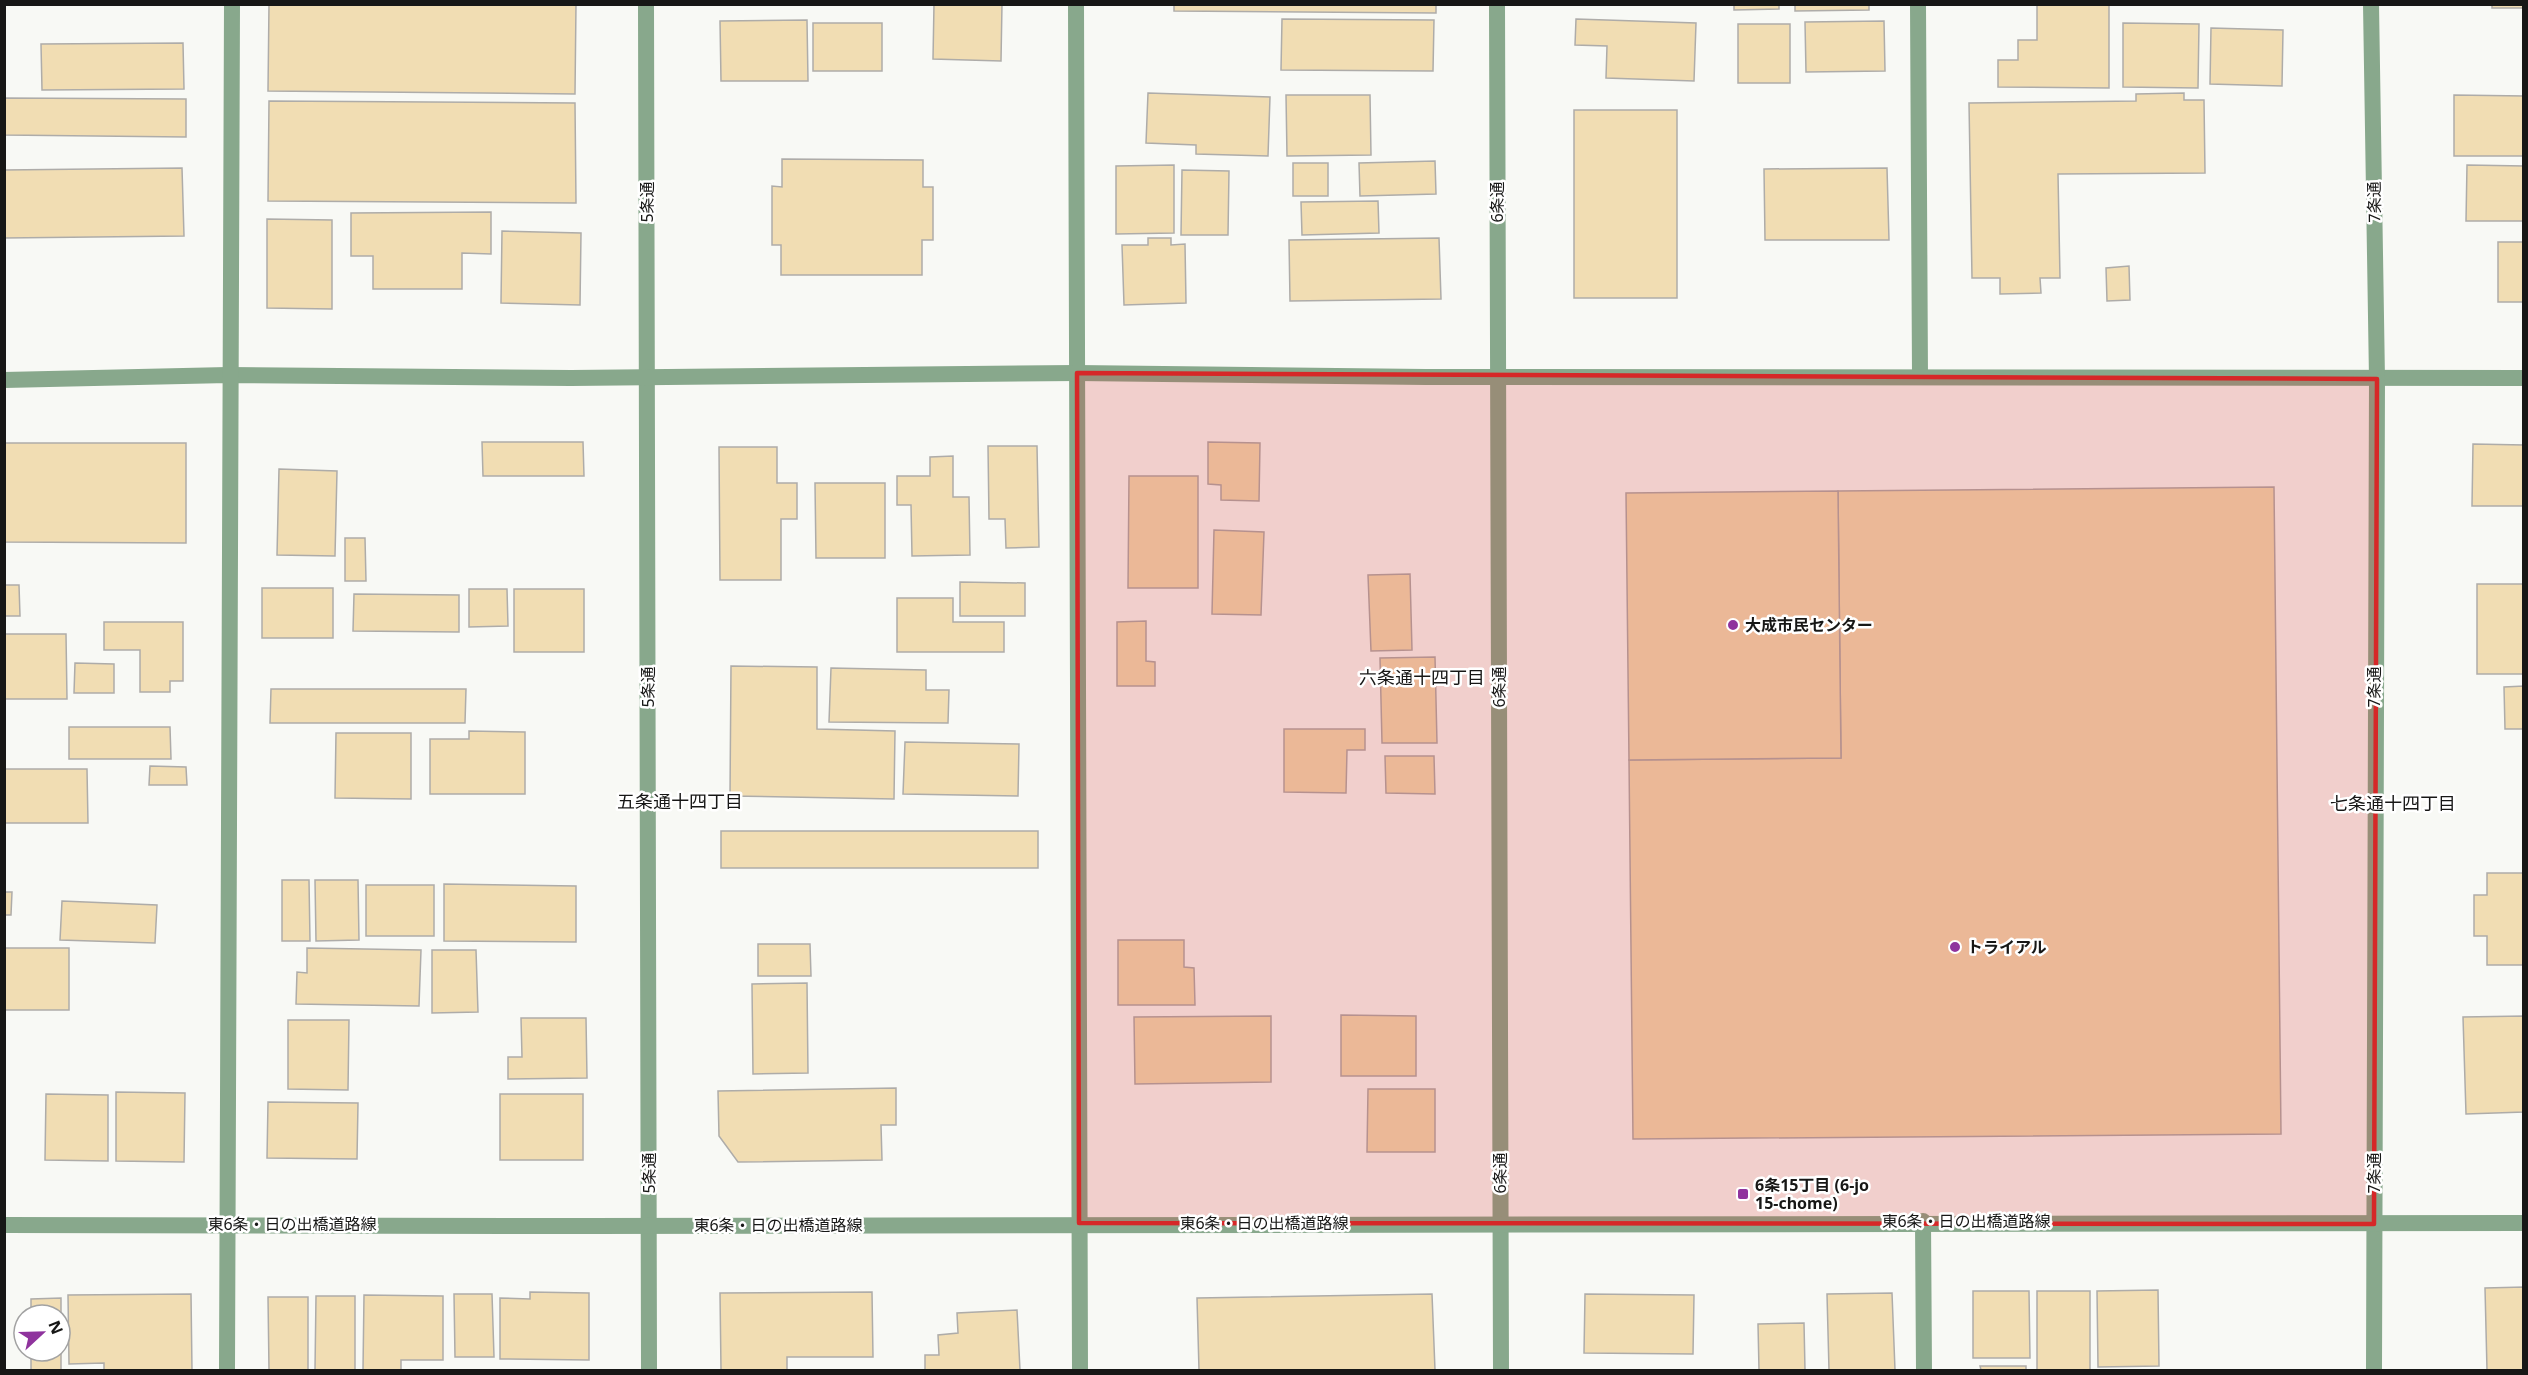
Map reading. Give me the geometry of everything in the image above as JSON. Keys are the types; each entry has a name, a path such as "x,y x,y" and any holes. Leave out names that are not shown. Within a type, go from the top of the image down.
{"street":[{"path":"227,1371 228,375 232,4"},
{"name":"5条通","path":"646,4 649,1371"},
{"path":"1076,4 1080,1371"},
{"name":"6条通","path":"1497,4 1501,1371"},
{"path":"1918,4 1920,376"},
{"name":"7条通","path":"2371,4 2377,379 2374,1371"},
{"path":"4,380 228,375 647,377 1077,373 2523,378"},
{"path":"1923,1221 1924,1371"},
{"name":"東6条・日の出橋道路線","path":"4,1225 227,1223 649,1226 1923,1221 2523,1223"}],"highlighted area":[{"path":"1077,373 2377,379 2374,1224 1079,1223"}],"building":[{"path":"269,4 576,4 575,94 268,91"},
{"path":"934,4 1002,4 1001,61 933,59"},
{"path":"1174,4 1436,4 1436,13 1174,11"},
{"path":"1734,4 1779,4 1779,9 1734,10"},
{"path":"1795,4 1869,4 1869,10 1795,11"},
{"path":"2037,4 2109,4 2109,88 1998,87 1998,60 2018,60 2018,40 2037,40"},
{"path":"2492,4 2524,4 2524,8 2492,8"},
{"path":"1282,19 1434,20 1433,71 1281,70"},
{"path":"1576,19 1696,23 1694,81 1606,78 1607,46 1575,45"},
{"path":"807,20 808,81 721,81 720,21"},
{"path":"1884,21 1885,71 1806,72 1805,22"},
{"path":"813,23 882,23 882,71 813,71"},
{"path":"2123,23 2199,24 2198,88 2123,87"},
{"path":"1738,24 1790,24 1790,83 1738,83"},
{"path":"2211,28 2283,30 2282,86 2210,84"},
{"path":"183,43 184,89 42,90 41,44"},
{"path":"1148,93 1270,97 1268,156 1196,154 1196,145 1146,143"},
{"path":"2184,93 2184,100 2204,100 2205,173 2058,174 2060,278 2040,278 2041,293 2000,294 2000,278 1972,278 1969,103 2136,101 2136,94"},
{"path":"1286,95 1370,95 1371,155 1287,156"},
{"path":"2454,95 2524,96 2524,156 2454,156"},
{"path":"4,98 186,99 186,137 4,135"},
{"path":"269,101 575,103 576,203 268,201"},
{"path":"1574,110 1677,110 1677,298 1574,298"},
{"path":"782,159 923,160 923,187 933,187 933,240 922,240 922,275 781,275 781,245 772,245 772,186 782,187"},
{"path":"1435,161 1436,194 1360,196 1359,163"},
{"path":"1293,163 1328,163 1328,196 1293,196"},
{"path":"1174,165 1174,233 1116,234 1116,166"},
{"path":"2467,165 2524,166 2524,221 2466,221"},
{"path":"182,168 184,236 4,238 4,170"},
{"path":"1887,168 1889,240 1765,240 1764,169"},
{"path":"1182,170 1229,171 1228,235 1181,235"},
{"path":"1378,201 1379,233 1302,235 1301,202"},
{"path":"491,212 491,254 462,253 462,289 373,289 373,256 351,256 351,213"},
{"path":"267,219 332,220 332,309 267,308"},
{"path":"502,231 581,233 580,305 501,303"},
{"path":"1148,238 1171,238 1171,245 1185,244 1186,303 1124,305 1122,245 1148,245"},
{"path":"1439,238 1441,299 1290,301 1289,240"},
{"path":"2498,242 2524,242 2524,302 2498,302"},
{"path":"2129,266 2130,300 2107,301 2106,268"},
{"path":"482,442 583,442 584,476 483,476"},
{"path":"1208,442 1260,443 1259,501 1221,500 1221,485 1208,484"},
{"path":"4,443 186,443 186,543 4,542"},
{"path":"2473,444 2524,445 2524,506 2472,506"},
{"path":"988,446 1037,446 1039,547 1006,548 1005,519 989,519"},
{"path":"719,447 777,447 777,483 797,483 797,519 781,519 781,580 720,580"},
{"path":"953,456 953,497 969,497 970,555 912,556 911,505 897,505 897,476 930,476 930,457"},
{"path":"279,469 337,471 335,556 277,555"},
{"path":"1129,476 1198,476 1198,588 1128,588"},
{"path":"815,483 885,483 885,558 816,558"},
{"name":"トライアル","path":"2274,487 2281,1134 1633,1139 1629,760 1841,758 1838,491"},
{"name":"大成市民センター","path":"1838,491 1841,758 1629,760 1626,493"},
{"path":"1214,530 1264,532 1261,615 1212,614"},
{"path":"345,538 365,538 366,581 345,581"},
{"path":"1410,574 1412,650 1371,651 1368,575"},
{"path":"960,582 1025,583 1025,616 960,616"},
{"path":"2477,584 2524,584 2524,674 2477,674"},
{"path":"4,585 19,585 20,616 4,616"},
{"path":"262,588 333,588 333,638 262,638"},
{"path":"469,589 507,589 508,626 469,627"},
{"path":"514,589 584,589 584,652 514,652"},
{"path":"354,594 459,595 459,632 353,631"},
{"path":"897,598 953,598 953,622 1004,622 1004,652 897,652"},
{"path":"1146,621 1146,661 1155,662 1155,686 1117,686 1117,622"},
{"path":"104,622 183,622 183,681 170,681 170,692 140,692 140,650 104,650"},
{"path":"4,634 66,634 67,699 4,699"},
{"path":"1435,657 1437,743 1382,743 1380,658"},
{"path":"75,663 114,664 114,693 74,693"},
{"path":"731,666 817,667 817,729 895,731 894,799 730,796"},
{"path":"831,668 926,670 926,690 949,690 948,723 829,722"},
{"path":"2524,686 2524,729 2505,729 2504,687"},
{"path":"271,689 466,689 465,723 270,723"},
{"path":"69,727 170,727 171,759 69,759"},
{"path":"1284,729 1365,729 1365,750 1347,750 1346,793 1284,792"},
{"path":"469,731 525,732 525,794 430,794 430,739 469,739"},
{"path":"336,733 411,733 411,799 335,798"},
{"path":"905,742 1019,744 1018,796 903,794"},
{"path":"1385,756 1434,756 1435,794 1386,793"},
{"path":"150,766 186,767 187,785 149,785"},
{"path":"4,769 87,769 88,823 4,823"},
{"path":"721,831 1038,831 1038,868 721,868"},
{"path":"2487,873 2524,873 2524,965 2487,965 2487,936 2474,936 2474,895 2487,895"},
{"path":"282,880 309,880 310,941 282,941"},
{"path":"315,880 358,880 359,940 316,941"},
{"path":"444,884 576,886 576,942 444,941"},
{"path":"366,885 434,885 434,936 366,936"},
{"path":"4,892 12,892 11,915 4,915"},
{"path":"62,901 157,905 155,943 60,940"},
{"path":"1118,940 1184,940 1184,967 1194,968 1195,1005 1118,1005"},
{"path":"758,944 810,944 811,976 758,976"},
{"path":"4,948 69,948 69,1010 4,1010"},
{"path":"307,948 421,950 419,1006 296,1004 297,972 307,973"},
{"path":"432,950 476,950 478,1012 432,1013"},
{"path":"807,983 808,1073 753,1074 752,984"},
{"path":"1341,1015 1416,1016 1416,1076 1341,1076"},
{"path":"1271,1016 1271,1082 1135,1084 1134,1017"},
{"path":"2524,1016 2524,1112 2466,1114 2463,1017"},
{"path":"521,1018 586,1018 587,1078 508,1079 508,1057 522,1057"},
{"path":"288,1020 349,1020 348,1090 288,1089"},
{"path":"896,1088 896,1125 881,1125 882,1160 738,1162 719,1136 718,1091"},
{"path":"1368,1089 1435,1089 1435,1152 1367,1152"},
{"path":"116,1092 185,1093 184,1162 116,1161"},
{"path":"46,1094 108,1095 108,1161 45,1160"},
{"path":"500,1094 583,1094 583,1160 500,1160"},
{"path":"268,1102 358,1103 357,1159 267,1158"},
{"path":"2524,1287 2524,1370 2487,1370 2485,1288"},
{"path":"2158,1290 2159,1366 2098,1367 2097,1291"},
{"path":"1973,1291 2029,1291 2030,1358 1973,1358"},
{"path":"2037,1291 2090,1291 2090,1370 2037,1370"},
{"path":"530,1292 589,1293 589,1360 500,1359 500,1298 530,1299"},
{"path":"872,1292 873,1357 787,1357 787,1370 721,1370 720,1293"},
{"path":"1892,1293 1895,1370 1829,1370 1827,1294"},
{"path":"191,1294 192,1370 104,1370 104,1363 69,1364 72,1363 72,1303 68,1303 68,1295"},
{"path":"454,1294 492,1294 494,1357 455,1357"},
{"path":"1432,1294 1435,1370 1199,1370 1197,1298"},
{"path":"1585,1294 1694,1295 1693,1354 1584,1353"},
{"path":"364,1295 443,1296 443,1360 401,1360 401,1370 363,1370"},
{"path":"316,1296 355,1296 355,1370 315,1370"},
{"path":"268,1297 308,1297 308,1370 269,1370"},
{"path":"61,1298 61,1303 31,1303 31,1299"},
{"path":"1017,1310 1020,1370 925,1370 925,1355 939,1355 938,1335 958,1333 957,1313"},
{"path":"1804,1323 1805,1370 1759,1370 1758,1324"},
{"path":"31,1363 61,1363 61,1370 31,1370"},
{"path":"1980,1366 2026,1366 2026,1370 1981,1370"}],"place":[{"name":"大成市民センター","path":"1733,625"},
{"name":"トライアル","path":"1955,947"},
{"name":"6条15丁目 (6-jo 15-chome)","path":"1743,1194"}],"district":[{"name":"六条通十四丁目","path":"1422,678"},
{"name":"五条通十四丁目","path":"680,802"},
{"name":"七条通十四丁目","path":"2393,804"}]}
